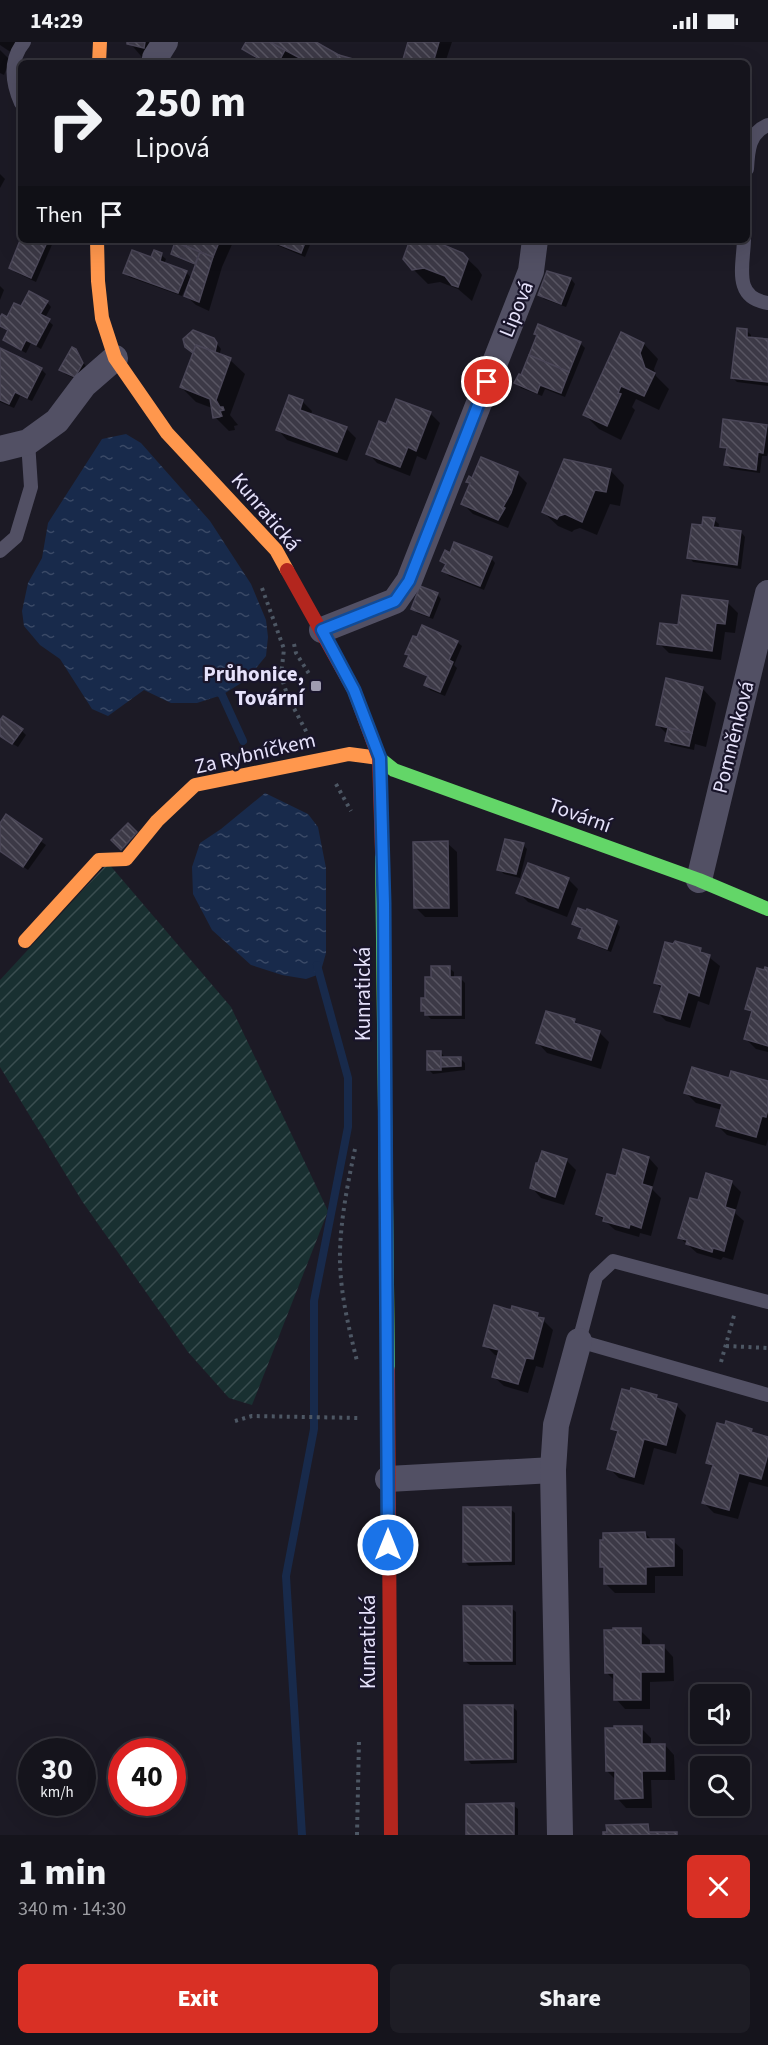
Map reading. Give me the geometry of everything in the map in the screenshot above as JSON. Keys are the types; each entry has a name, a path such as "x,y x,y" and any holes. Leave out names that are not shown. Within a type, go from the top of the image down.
{"street":[{"path":"99,60 100,42"},
{"name":"Kunratická","path":"97,243 102,318 115,358 167,432 276,550 354,690 380,758 384,914 391,1835"},
{"name":"Lipová","path":"322,630 395,601 409,581 531,271 535,243"},
{"path":"0,449 28,442 57,422 84,386 115,358"},
{"name":"Pomněnková","path":"699,880 768,593"},
{"name":"Za Rybníčkem","path":"25,941 99,860 126,859 157,821 195,785 349,754 380,758"},
{"name":"Tovární","path":"380,758 394,770 699,880 768,909"},
{"path":"561,1835 553,1470 556,1425 579,1341"},
{"path":"388,1479 553,1470"}],"lane":[{"path":"18,92 12,71 24,42"},
{"path":"750,143 757,131 768,125"},
{"path":"744,243 742,280 746,292 755,302 768,303"},
{"path":"0,551 16,537 31,487 28,442"},
{"path":"768,1302 614,1261 596,1277 579,1341 768,1395"}],"path":[{"path":"261,586 284,649 281,676 288,698 323,759"},
{"path":"356,1147 347,1190 340,1251 345,1312 358,1367"},
{"path":"716,1380 740,1294"},
{"path":"726,1346 768,1348"},
{"path":"359,1429 360,1408"},
{"path":"234,1421 252,1416 387,1419"},
{"path":"357,1835 359,1729"}],"green space":[{"path":"108,863 231,1007 328,1211 252,1405 229,1398 188,1352 82,1201 0,1067 0,980"}],"water":[{"path":"126,434 141,443 210,521 251,584 266,620 268,637 266,656 246,680 222,695 197,703 171,703 144,690 108,716 92,709 60,659 40,645 24,626 22,611 28,583 42,558 48,523 102,439"},
{"path":"265,793 308,814 318,827 326,868 326,953 320,974 306,979 282,975 251,965 212,930 193,894 192,867 200,843"}],"building":[{"path":"127,42 145,42 144,48 127,44"},
{"path":"246,42 270,42 285,50 280,60 261,60 242,49"},
{"path":"270,42 316,42 339,55 336,60 303,60"},
{"path":"408,42 439,42 434,60 403,60"},
{"path":"339,55 356,60 336,60"},
{"path":"19,243 47,243 31,278 9,268"},
{"path":"175,243 200,252 195,264 171,254"},
{"path":"178,243 219,243 213,257"},
{"path":"276,243 305,243 301,253"},
{"path":"409,243 428,243 428,245 439,243 463,253 468,259 458,287 452,285 445,276 424,268 412,270 403,259"},
{"path":"132,250 151,257 154,250 162,253 160,261 187,271 178,293 123,273"},
{"path":"200,252 213,257 199,302 184,296"},
{"path":"547,271 571,278 561,304 538,295"},
{"path":"29,291 48,301 40,314 50,319 36,345 26,340 21,350 3,340 8,330 0,326 0,317 2,314 7,317 14,303 21,306"},
{"path":"538,324 581,342 569,372 529,355 537,335 534,334"},
{"path":"737,328 747,329 747,337 768,339 768,382 731,378"},
{"path":"193,330 214,338 217,343 215,352 196,345 193,353 185,347 183,339"},
{"path":"621,332 644,343 640,353 645,368 655,373 644,396 621,386 618,393 621,394 607,426 583,415"},
{"path":"196,345 231,358 216,400 220,407 223,407 224,410 220,411 222,416 213,418 210,399 180,387"},
{"path":"72,347 76,349 83,363 75,377 59,370"},
{"path":"0,348 42,368 27,398 15,392 9,404 0,400"},
{"path":"529,355 569,372 561,393 540,385 537,393 514,383 519,374 521,375"},
{"path":"289,395 303,400 300,410 347,427 337,452 276,430"},
{"path":"396,399 431,412 416,451 408,447 400,467 366,454 379,421 386,424"},
{"path":"723,419 767,425 763,453 758,452 756,470 724,465 727,448 720,447"},
{"path":"481,457 518,472 511,493 503,507 505,508 498,520 461,504 470,483 466,482 469,476 472,478"},
{"path":"564,459 611,469 606,492 595,490 582,522 565,514 557,519 542,512"},
{"path":"703,517 715,518 713,527 741,531 737,565 687,558 692,524 702,525"},
{"path":"454,542 492,557 480,586 442,571 446,564 440,561 445,550 450,553"},
{"path":"420,586 438,593 429,616 411,609"},
{"path":"682,595 728,601 725,624 716,623 712,651 657,644 660,623 678,625"},
{"path":"422,625 458,641 449,660 453,662 440,692 424,685 428,676 404,666 409,655 405,654 413,636 417,637"},
{"path":"666,678 703,687 692,733 656,725"},
{"path":"3,716 23,729 12,744 0,736 0,720"},
{"path":"668,728 692,733 689,746 665,741"},
{"path":"6,814 42,839 23,867 0,851 0,823"},
{"path":"128,823 137,832 121,850 111,840"},
{"path":"505,839 524,843 516,874 497,870"},
{"path":"448,841 449,908 414,908 413,842"},
{"path":"528,863 569,878 558,908 516,893"},
{"path":"578,908 586,911 587,909 617,921 607,949 578,938 582,928 572,924"},
{"path":"675,941 701,948 700,952 710,955 699,996 688,992 680,1019 654,1012 662,985 654,983 665,942 673,944"},
{"path":"431,966 450,966 450,977 461,977 461,1015 425,1015 425,1011 421,1011 421,998 425,998 425,977 431,977"},
{"path":"765,967 768,968 768,1046 744,1039 752,1011 745,1009 757,968 764,970"},
{"path":"546,1011 575,1019 574,1023 600,1031 591,1060 536,1043"},
{"path":"427,1051 441,1051 441,1070 427,1070"},
{"path":"441,1057 461,1057 461,1066 441,1067"},
{"path":"692,1067 729,1078 731,1071 768,1081 768,1109 766,1117 762,1116 756,1137 716,1126 722,1104 684,1093"},
{"path":"623,1149 649,1157 642,1184 652,1187 641,1228 630,1224 629,1228 603,1221 604,1217 596,1214 607,1174 616,1176"},
{"path":"542,1151 567,1159 555,1197 530,1188 536,1163"},
{"path":"706,1173 732,1181 725,1207 735,1210 724,1251 713,1248 712,1252 686,1244 687,1240 678,1238 690,1198 698,1200"},
{"path":"494,1305 511,1310 512,1306 538,1313 537,1317 544,1318 533,1359 526,1358 518,1384 492,1377 499,1350 483,1346"},
{"path":"631,1388 657,1395 656,1398 677,1404 666,1445 644,1439 634,1477 607,1469 618,1431 611,1429 622,1389 630,1391"},
{"path":"726,1421 768,1437 768,1454 761,1479 739,1473 729,1510 702,1503 713,1465 706,1463 717,1423 725,1425"},
{"path":"463,1507 511,1507 511,1561 463,1562"},
{"path":"645,1532 646,1539 674,1539 674,1566 646,1567 646,1584 604,1584 604,1567 600,1567 600,1540 603,1540 603,1533"},
{"path":"463,1606 512,1606 512,1661 464,1661"},
{"path":"613,1628 641,1628 641,1645 664,1645 664,1672 641,1672 641,1700 614,1700 614,1673 605,1673 604,1630 613,1630"},
{"path":"464,1705 513,1705 513,1759 465,1760"},
{"path":"614,1726 642,1726 642,1744 665,1744 665,1771 642,1771 643,1798 615,1799 615,1771 606,1771 605,1728 614,1728"},
{"path":"514,1803 514,1835 466,1835 466,1804"},
{"path":"648,1824 649,1832 677,1832 677,1835 603,1835 603,1832 607,1832 606,1825"}],"waterway":[{"path":"216,690 222,695 243,741"},
{"path":"302,1835 286,1576 314,1429 314,1301 348,1127 348,1078 317,965"}],"traffic: fast":[{"path":"379,758 394,770 699,880 768,909"},
{"path":"382,853 388,1370"}],"traffic: slow":[{"path":"99,60 100,42"},
{"path":"97,243 102,318 115,358 167,433 276,550 287,570"},
{"path":"25,941 99,860 126,859 157,821 195,785 349,754 379,758"}],"traffic: jam":[{"path":"287,570 354,690 379,758 382,853"},
{"path":"388,1370 391,1835"}],"place":[{"name":"Průhonice, Tovární","path":"316,686"}],"route":[{"path":"388,1545 384,903 380,758 354,690 322,630 395,601 409,581 487,382"}]}
